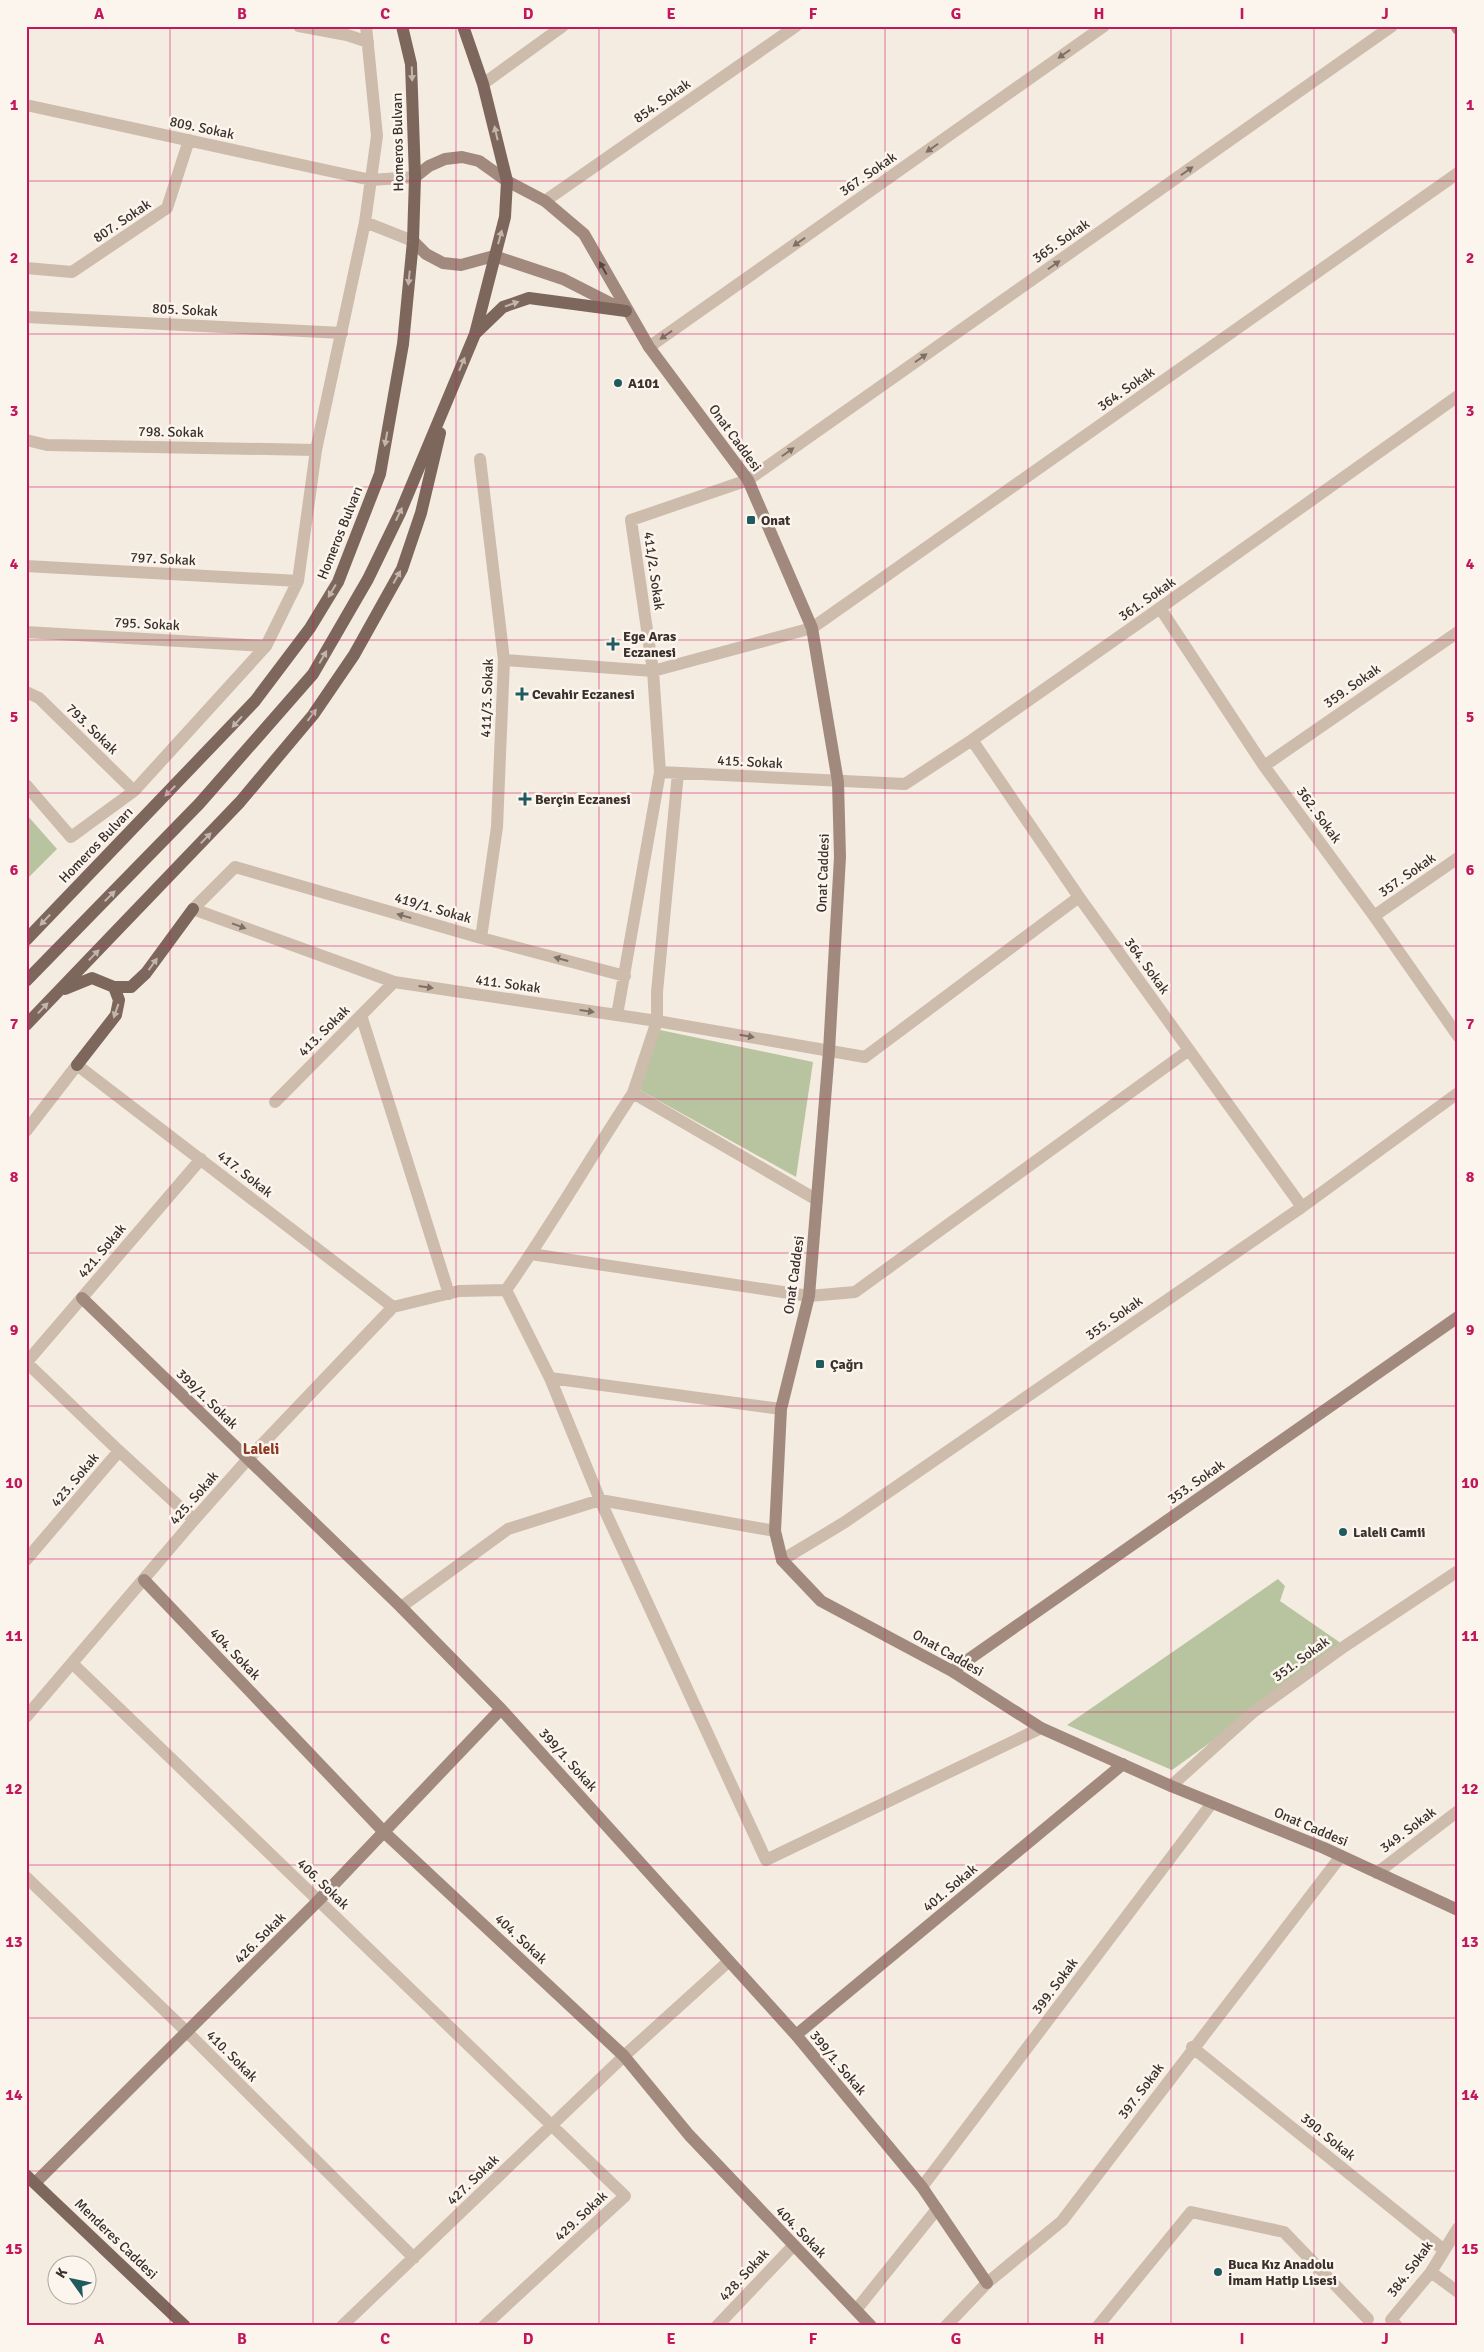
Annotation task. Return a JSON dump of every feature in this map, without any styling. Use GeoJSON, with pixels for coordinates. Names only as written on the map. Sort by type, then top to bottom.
{"type":"FeatureCollection","features":[{"type":"Feature","properties":{"kind":"main road","name":"Homeros Bulvarı"},"geometry":{"type":"LineString","coordinates":[[26,940],[255,701],[310,628],[338,582],[380,474],[403,344],[413,241],[415,177],[412,64],[402,26]]}},
{"type":"Feature","properties":{"kind":"main road"},"geometry":{"type":"LineString","coordinates":[[26,981],[199,804],[313,674],[368,580],[400,513],[475,334],[505,218],[507,180],[483,84],[462,26]]}},
{"type":"Feature","properties":{"kind":"main road"},"geometry":{"type":"LineString","coordinates":[[475,334],[503,307],[529,298],[626,311]]}},
{"type":"Feature","properties":{"kind":"main road"},"geometry":{"type":"LineString","coordinates":[[26,1025],[240,802],[313,715],[354,655],[402,569],[421,513],[448,396]]}},
{"type":"Feature","properties":{"kind":"main road"},"geometry":{"type":"LineString","coordinates":[[60,990],[92,978],[114,987],[131,987],[146,973],[193,909]]}},
{"type":"Feature","properties":{"kind":"main road"},"geometry":{"type":"LineString","coordinates":[[77,1065],[116,1015],[120,1000],[114,987]]}},
{"type":"Feature","properties":{"kind":"main road","name":"Menderes Caddesi"},"geometry":{"type":"LineString","coordinates":[[31,2179],[185,2326]]}},
{"type":"Feature","properties":{"kind":"street"},"geometry":{"type":"LineString","coordinates":[[299,26],[347,35],[368,42]]}},
{"type":"Feature","properties":{"kind":"street"},"geometry":{"type":"LineString","coordinates":[[26,785],[71,837],[134,791],[266,646],[298,581],[316,450],[365,222],[377,136],[366,26]]}},
{"type":"Feature","properties":{"kind":"street"},"geometry":{"type":"LineString","coordinates":[[483,84],[563,26]]}},
{"type":"Feature","properties":{"kind":"street","name":"854. Sokak"},"geometry":{"type":"LineString","coordinates":[[545,201],[796,26]]}},
{"type":"Feature","properties":{"kind":"street","name":"367. Sokak"},"geometry":{"type":"LineString","coordinates":[[649,347],[1104,26]]}},
{"type":"Feature","properties":{"kind":"street","name":"365. Sokak"},"geometry":{"type":"LineString","coordinates":[[748,480],[1392,26]]}},
{"type":"Feature","properties":{"kind":"street","name":"809. Sokak"},"geometry":{"type":"LineString","coordinates":[[26,105],[371,180],[415,177]]}},
{"type":"Feature","properties":{"kind":"street","name":"807. Sokak"},"geometry":{"type":"LineString","coordinates":[[26,268],[72,272],[168,208],[189,140]]}},
{"type":"Feature","properties":{"kind":"street","name":"Onat Caddesi"},"geometry":{"type":"LineString","coordinates":[[415,177],[429,166],[445,159],[462,158],[479,161],[507,180],[545,201],[584,234],[626,311],[649,347],[748,480],[812,628],[838,782],[840,857],[829,1051],[809,1296],[781,1409],[775,1531],[782,1560],[821,1602],[952,1671],[1041,1728],[1172,1786],[1341,1856],[1458,1910]]}},
{"type":"Feature","properties":{"kind":"street","name":"364. Sokak"},"geometry":{"type":"LineString","coordinates":[[812,628],[1458,173]]}},
{"type":"Feature","properties":{"kind":"street"},"geometry":{"type":"LineString","coordinates":[[365,222],[413,241],[426,254],[443,263],[461,265],[494,256],[562,279],[626,311]]}},
{"type":"Feature","properties":{"kind":"street","name":"805. Sokak"},"geometry":{"type":"LineString","coordinates":[[26,317],[342,333]]}},
{"type":"Feature","properties":{"kind":"street","name":"361. Sokak"},"geometry":{"type":"LineString","coordinates":[[838,782],[905,784],[972,740],[1458,396]]}},
{"type":"Feature","properties":{"kind":"street","name":"798. Sokak"},"geometry":{"type":"LineString","coordinates":[[26,440],[47,446],[316,450]]}},
{"type":"Feature","properties":{"kind":"street","name":"411/3. Sokak"},"geometry":{"type":"LineString","coordinates":[[480,459],[504,660],[497,827],[481,938]]}},
{"type":"Feature","properties":{"kind":"street","name":"411/2. Sokak"},"geometry":{"type":"LineString","coordinates":[[617,1015],[660,772],[653,671],[631,520],[748,480]]}},
{"type":"Feature","properties":{"kind":"street","name":"797. Sokak"},"geometry":{"type":"LineString","coordinates":[[26,566],[298,581]]}},
{"type":"Feature","properties":{"kind":"street","name":"362. Sokak"},"geometry":{"type":"LineString","coordinates":[[1160,608],[1264,766],[1374,916],[1458,1036]]}},
{"type":"Feature","properties":{"kind":"street"},"geometry":{"type":"LineString","coordinates":[[504,660],[653,671],[812,628]]}},
{"type":"Feature","properties":{"kind":"street","name":"795. Sokak"},"geometry":{"type":"LineString","coordinates":[[26,632],[266,646]]}},
{"type":"Feature","properties":{"kind":"street","name":"359. Sokak"},"geometry":{"type":"LineString","coordinates":[[1264,766],[1458,632]]}},
{"type":"Feature","properties":{"kind":"street","name":"793. Sokak"},"geometry":{"type":"LineString","coordinates":[[26,692],[39,698],[134,791]]}},
{"type":"Feature","properties":{"kind":"street","name":"364. Sokak"},"geometry":{"type":"LineString","coordinates":[[972,740],[1079,897],[1302,1207]]}},
{"type":"Feature","properties":{"kind":"street","name":"415. Sokak"},"geometry":{"type":"LineString","coordinates":[[660,772],[838,782]]}},
{"type":"Feature","properties":{"kind":"street"},"geometry":{"type":"LineString","coordinates":[[506,1290],[531,1254],[589,1159],[634,1094],[657,1020],[657,992],[678,773]]}},
{"type":"Feature","properties":{"kind":"street","name":"357. Sokak"},"geometry":{"type":"LineString","coordinates":[[1374,916],[1458,858]]}},
{"type":"Feature","properties":{"kind":"street","name":"419/1. Sokak"},"geometry":{"type":"LineString","coordinates":[[193,909],[235,867],[481,938],[625,976]]}},
{"type":"Feature","properties":{"kind":"street","name":"411. Sokak"},"geometry":{"type":"LineString","coordinates":[[193,909],[394,982],[657,1020],[864,1057],[1079,897]]}},
{"type":"Feature","properties":{"kind":"street","name":"413. Sokak"},"geometry":{"type":"LineString","coordinates":[[275,1102],[394,982]]}},
{"type":"Feature","properties":{"kind":"street"},"geometry":{"type":"LineString","coordinates":[[361,1015],[449,1294]]}},
{"type":"Feature","properties":{"kind":"street"},"geometry":{"type":"LineString","coordinates":[[531,1254],[809,1296],[855,1292],[1189,1050]]}},
{"type":"Feature","properties":{"kind":"street"},"geometry":{"type":"LineString","coordinates":[[26,1130],[77,1065]]}},
{"type":"Feature","properties":{"kind":"street","name":"417. Sokak"},"geometry":{"type":"LineString","coordinates":[[77,1065],[393,1306]]}},
{"type":"Feature","properties":{"kind":"street","name":"355. Sokak"},"geometry":{"type":"LineString","coordinates":[[782,1560],[845,1522],[1302,1207],[1458,1093]]}},
{"type":"Feature","properties":{"kind":"street"},"geometry":{"type":"LineString","coordinates":[[634,1094],[817,1200]]}},
{"type":"Feature","properties":{"kind":"street","name":"421. Sokak"},"geometry":{"type":"LineString","coordinates":[[26,1363],[201,1159]]}},
{"type":"Feature","properties":{"kind":"street"},"geometry":{"type":"LineString","coordinates":[[393,1306],[459,1291],[506,1290]]}},
{"type":"Feature","properties":{"kind":"street"},"geometry":{"type":"LineString","coordinates":[[506,1290],[550,1378],[600,1500],[766,1860],[1041,1728]]}},
{"type":"Feature","properties":{"kind":"street","name":"399/1. Sokak"},"geometry":{"type":"LineString","coordinates":[[82,1298],[401,1607],[501,1709],[796,2035],[922,2187],[987,2283]]}},
{"type":"Feature","properties":{"kind":"street","name":"425. Sokak"},"geometry":{"type":"LineString","coordinates":[[26,1717],[194,1520],[393,1306]]}},
{"type":"Feature","properties":{"kind":"street","name":"353. Sokak"},"geometry":{"type":"LineString","coordinates":[[952,1671],[1458,1317]]}},
{"type":"Feature","properties":{"kind":"street"},"geometry":{"type":"LineString","coordinates":[[26,1363],[119,1451]]}},
{"type":"Feature","properties":{"kind":"street"},"geometry":{"type":"LineString","coordinates":[[550,1378],[781,1409]]}},
{"type":"Feature","properties":{"kind":"street","name":"423. Sokak"},"geometry":{"type":"LineString","coordinates":[[26,1560],[119,1451],[194,1520]]}},
{"type":"Feature","properties":{"kind":"street"},"geometry":{"type":"LineString","coordinates":[[401,1607],[508,1529],[600,1500],[775,1531]]}},
{"type":"Feature","properties":{"kind":"street","name":"351. Sokak"},"geometry":{"type":"LineString","coordinates":[[1172,1786],[1252,1713],[1345,1646],[1458,1571]]}},
{"type":"Feature","properties":{"kind":"street","name":"404. Sokak"},"geometry":{"type":"LineString","coordinates":[[144,1580],[385,1833],[624,2056],[689,2135],[871,2326]]}},
{"type":"Feature","properties":{"kind":"street","name":"406. Sokak"},"geometry":{"type":"LineString","coordinates":[[73,1664],[553,2125]]}},
{"type":"Feature","properties":{"kind":"street","name":"426. Sokak"},"geometry":{"type":"LineString","coordinates":[[31,2179],[187,2032],[318,1901],[385,1833],[501,1709]]}},
{"type":"Feature","properties":{"kind":"street","name":"401. Sokak"},"geometry":{"type":"LineString","coordinates":[[796,2035],[1124,1764]]}},
{"type":"Feature","properties":{"kind":"street","name":"399. Sokak"},"geometry":{"type":"LineString","coordinates":[[922,2187],[1212,1803]]}},
{"type":"Feature","properties":{"kind":"street","name":"349. Sokak"},"geometry":{"type":"LineString","coordinates":[[1377,1873],[1458,1811]]}},
{"type":"Feature","properties":{"kind":"street","name":"397. Sokak"},"geometry":{"type":"LineString","coordinates":[[946,2326],[987,2283],[1062,2221],[1192,2048],[1341,1856]]}},
{"type":"Feature","properties":{"kind":"street","name":"410. Sokak"},"geometry":{"type":"LineString","coordinates":[[26,1877],[187,2032],[414,2258]]}},
{"type":"Feature","properties":{"kind":"street","name":"427. Sokak"},"geometry":{"type":"LineString","coordinates":[[342,2326],[624,2056],[730,1961]]}},
{"type":"Feature","properties":{"kind":"street","name":"390. Sokak"},"geometry":{"type":"LineString","coordinates":[[1192,2048],[1444,2250]]}},
{"type":"Feature","properties":{"kind":"street","name":"429. Sokak"},"geometry":{"type":"LineString","coordinates":[[484,2326],[625,2196],[553,2125]]}},
{"type":"Feature","properties":{"kind":"street"},"geometry":{"type":"LineString","coordinates":[[856,2310],[937,2209]]}},
{"type":"Feature","properties":{"kind":"street"},"geometry":{"type":"LineString","coordinates":[[1098,2326],[1191,2212],[1284,2232],[1365,2322],[1394,2323]]}},
{"type":"Feature","properties":{"kind":"street","name":"384. Sokak"},"geometry":{"type":"LineString","coordinates":[[1394,2323],[1431,2272],[1458,2228]]}},
{"type":"Feature","properties":{"kind":"street","name":"428. Sokak"},"geometry":{"type":"LineString","coordinates":[[717,2326],[793,2246]]}},
{"type":"Feature","properties":{"kind":"street"},"geometry":{"type":"LineString","coordinates":[[1431,2272],[1458,2292]]}},
{"type":"Feature","properties":{"kind":"green space"},"geometry":{"type":"Polygon","coordinates":[[[26,814],[57,849],[26,880],[26,814]]]}},
{"type":"Feature","properties":{"kind":"green space"},"geometry":{"type":"Polygon","coordinates":[[[660,1030],[813,1062],[796,1177],[638,1089],[660,1030]]]}},
{"type":"Feature","properties":{"kind":"green space"},"geometry":{"type":"Polygon","coordinates":[[[1278,1579],[1285,1586],[1280,1601],[1345,1646],[1172,1770],[1067,1725],[1278,1579]]]}},
{"type":"Feature","properties":{"kind":"place","name":"A101"},"geometry":{"type":"Point","coordinates":[618,383]}},
{"type":"Feature","properties":{"kind":"place","name":"Onat"},"geometry":{"type":"Point","coordinates":[751,520]}},
{"type":"Feature","properties":{"kind":"place","name":"Ege Aras Eczanesi"},"geometry":{"type":"Point","coordinates":[613,644]}},
{"type":"Feature","properties":{"kind":"place","name":"Cevahir Eczanesi"},"geometry":{"type":"Point","coordinates":[522,694]}},
{"type":"Feature","properties":{"kind":"place","name":"Berçin Eczanesi"},"geometry":{"type":"Point","coordinates":[525,799]}},
{"type":"Feature","properties":{"kind":"place","name":"Çağrı"},"geometry":{"type":"Point","coordinates":[820,1364]}},
{"type":"Feature","properties":{"kind":"place","name":"Laleli Camii"},"geometry":{"type":"Point","coordinates":[1343,1532]}},
{"type":"Feature","properties":{"kind":"place","name":"Buca Kız Anadolu İmam Hatip Lisesi"},"geometry":{"type":"Point","coordinates":[1218,2272]}},
{"type":"Feature","properties":{"kind":"district","name":"Laleli"},"geometry":{"type":"Point","coordinates":[261,1449]}}]}
